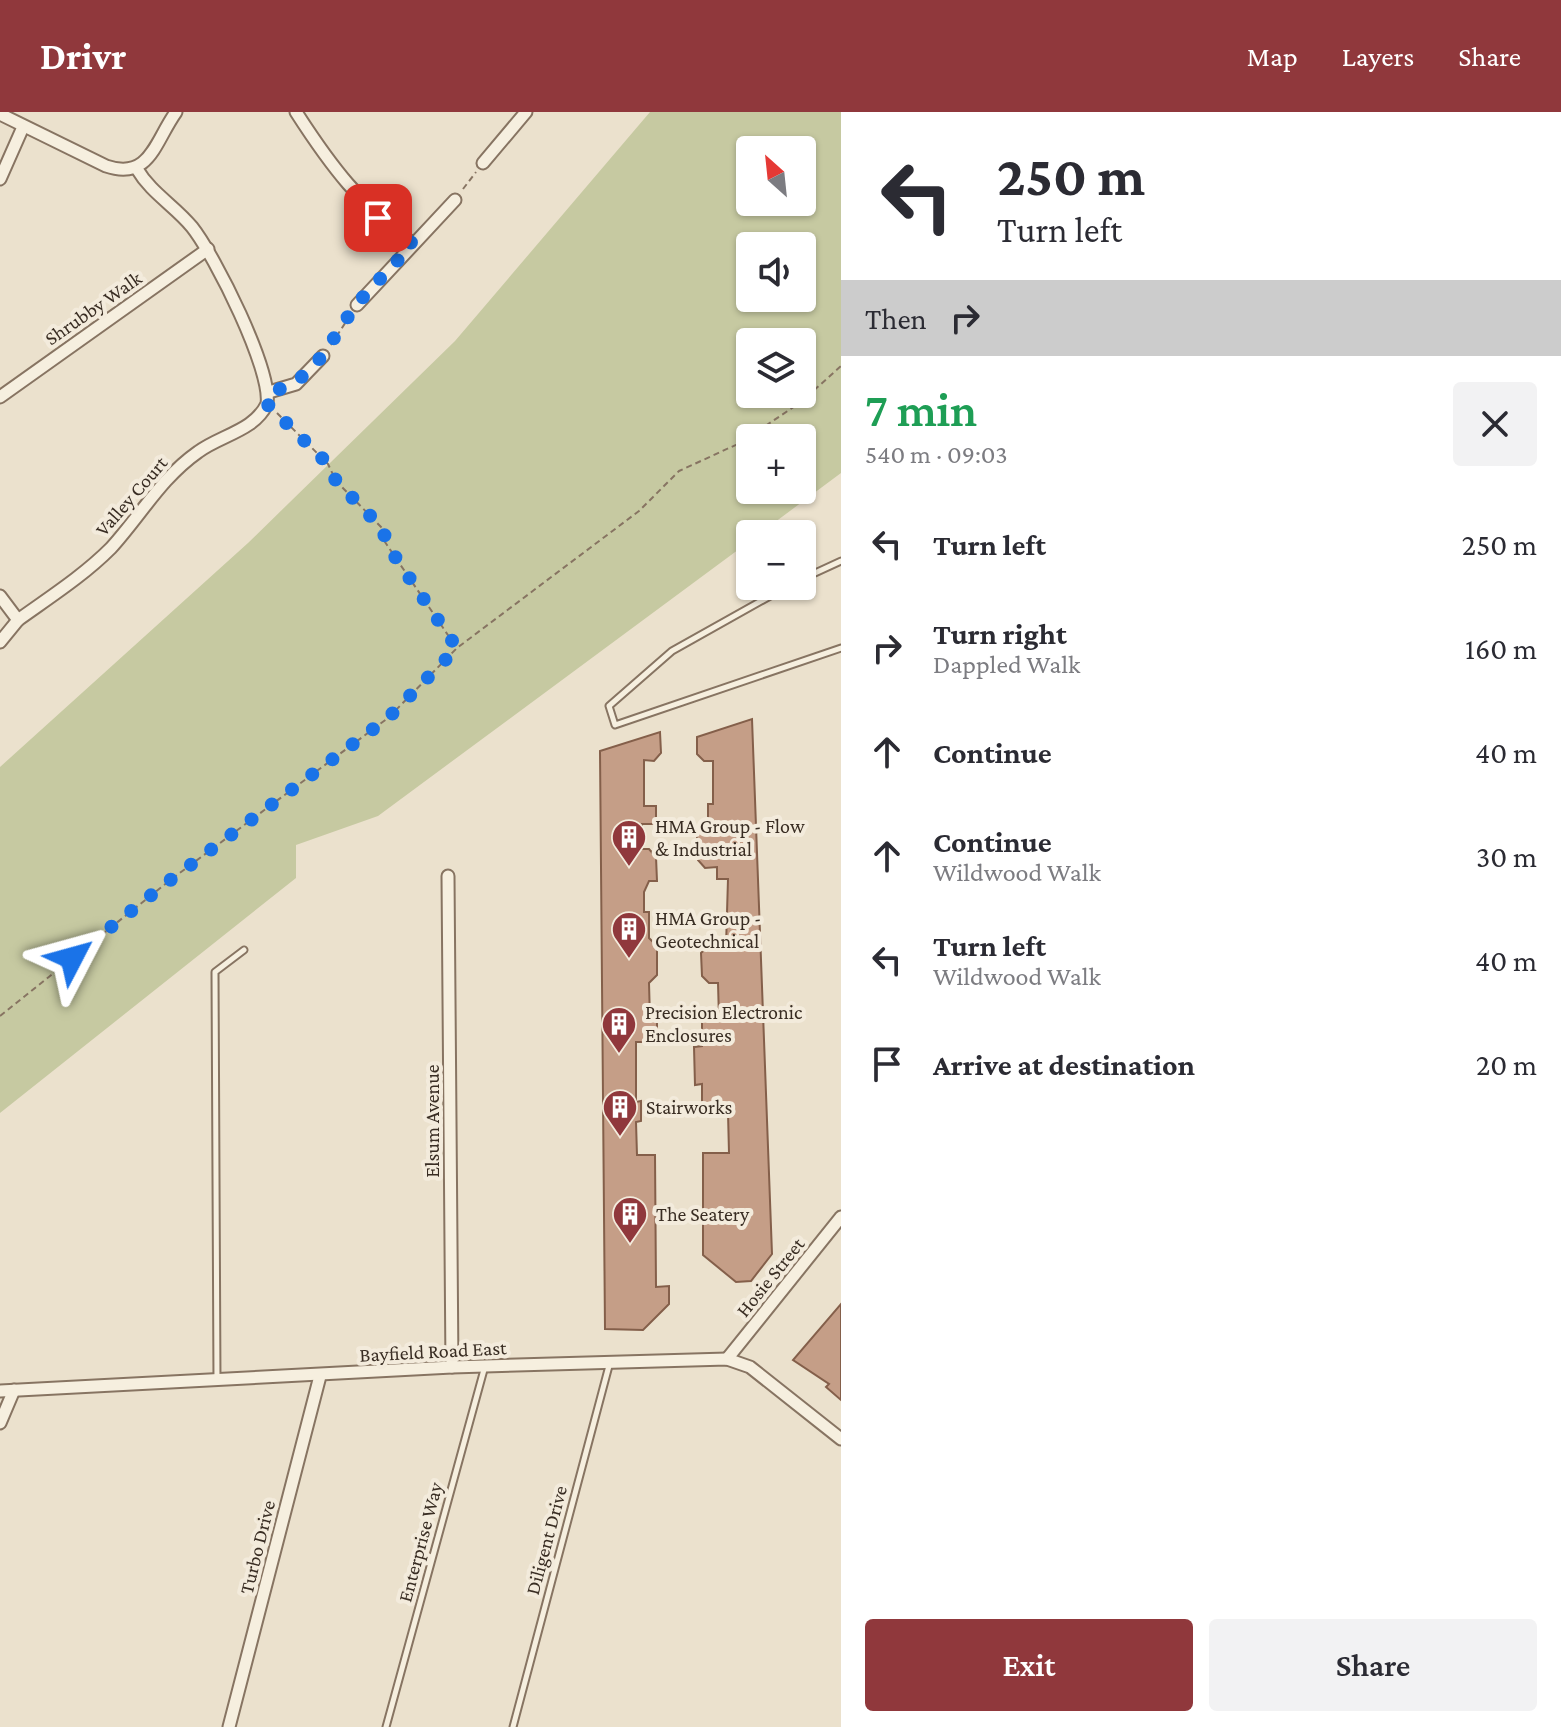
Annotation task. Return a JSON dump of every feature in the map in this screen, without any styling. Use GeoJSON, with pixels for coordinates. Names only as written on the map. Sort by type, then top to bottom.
{"type":"FeatureCollection","features":[{"type":"Feature","properties":{"kind":"street"},"geometry":{"type":"LineString","coordinates":[[0,114],[106,166],[124,171],[137,169],[148,159],[176,112]]}},
{"type":"Feature","properties":{"kind":"street"},"geometry":{"type":"LineString","coordinates":[[296,112],[338,176],[358,199],[413,244]]}},
{"type":"Feature","properties":{"kind":"street"},"geometry":{"type":"LineString","coordinates":[[483,163],[526,112]]}},
{"type":"Feature","properties":{"kind":"street"},"geometry":{"type":"LineString","coordinates":[[0,179],[23,127]]}},
{"type":"Feature","properties":{"kind":"street"},"geometry":{"type":"LineString","coordinates":[[137,169],[151,191],[189,223],[208,249],[235,305],[268,398]]}},
{"type":"Feature","properties":{"kind":"street"},"geometry":{"type":"LineString","coordinates":[[357,305],[455,200]]}},
{"type":"Feature","properties":{"kind":"street","name":"Shrubby Walk"},"geometry":{"type":"LineString","coordinates":[[0,397],[208,249]]}},
{"type":"Feature","properties":{"kind":"street","name":"Valley Court"},"geometry":{"type":"LineString","coordinates":[[0,642],[18,620],[98,560],[157,487],[179,466],[201,449],[251,424],[268,398],[296,384],[323,356]]}},
{"type":"Feature","properties":{"kind":"street"},"geometry":{"type":"LineString","coordinates":[[0,596],[18,620]]}},
{"type":"Feature","properties":{"kind":"street","name":"Elsum Avenue"},"geometry":{"type":"LineString","coordinates":[[448,876],[452,1367]]}},
{"type":"Feature","properties":{"kind":"street","name":"Hosie Street"},"geometry":{"type":"LineString","coordinates":[[727,1359],[841,1217]]}},
{"type":"Feature","properties":{"kind":"street","name":"Bayfield Road East"},"geometry":{"type":"LineString","coordinates":[[0,1391],[452,1367],[727,1359],[750,1367],[838,1432]]}},
{"type":"Feature","properties":{"kind":"street","name":"Turbo Drive"},"geometry":{"type":"LineString","coordinates":[[229,1727],[320,1376]]}},
{"type":"Feature","properties":{"kind":"street"},"geometry":{"type":"LineString","coordinates":[[0,1423],[14,1390]]}},
{"type":"Feature","properties":{"kind":"lane"},"geometry":{"type":"LineString","coordinates":[[816,573],[841,561]]}},
{"type":"Feature","properties":{"kind":"lane"},"geometry":{"type":"LineString","coordinates":[[763,600],[672,651],[609,706],[615,725],[841,648]]}},
{"type":"Feature","properties":{"kind":"lane"},"geometry":{"type":"LineString","coordinates":[[217,1381],[215,972],[244,950]]}},
{"type":"Feature","properties":{"kind":"lane","name":"Diligent Drive"},"geometry":{"type":"LineString","coordinates":[[513,1727],[611,1361]]}},
{"type":"Feature","properties":{"kind":"lane","name":"Enterprise Way"},"geometry":{"type":"LineString","coordinates":[[386,1727],[485,1366]]}},
{"type":"Feature","properties":{"kind":"path"},"geometry":{"type":"LineString","coordinates":[[455,200],[483,163]]}},
{"type":"Feature","properties":{"kind":"path"},"geometry":{"type":"LineString","coordinates":[[323,356],[357,305]]}},
{"type":"Feature","properties":{"kind":"path"},"geometry":{"type":"LineString","coordinates":[[0,1016],[169,881],[388,718],[457,648],[639,511],[679,471],[740,443],[801,402],[841,366]]}},
{"type":"Feature","properties":{"kind":"path"},"geometry":{"type":"LineString","coordinates":[[268,398],[328,464],[336,481],[384,530],[385,542],[457,648]]}},
{"type":"Feature","properties":{"kind":"green space"},"geometry":{"type":"Polygon","coordinates":[[[650,112],[841,112],[841,473],[816,492],[816,424],[736,424],[736,504],[799,504],[778,520],[736,520],[736,551],[378,816],[296,845],[296,878],[0,1113],[0,767],[248,543],[455,341],[650,112]]]}},
{"type":"Feature","properties":{"kind":"building"},"geometry":{"type":"Polygon","coordinates":[[[752,719],[772,1254],[751,1281],[736,1282],[703,1255],[703,1153],[729,1153],[728,1113],[702,1113],[702,1084],[695,1085],[694,1047],[702,1046],[702,1019],[719,1019],[718,983],[709,983],[702,976],[701,953],[709,946],[726,946],[728,879],[717,879],[717,867],[705,868],[698,860],[697,835],[708,824],[708,804],[713,804],[713,761],[704,761],[697,754],[697,737],[752,719]]]}},
{"type":"Feature","properties":{"kind":"building"},"geometry":{"type":"Polygon","coordinates":[[[660,732],[661,753],[654,761],[644,760],[644,806],[656,806],[656,824],[642,824],[642,849],[649,849],[656,857],[657,881],[649,881],[644,892],[644,912],[649,912],[649,938],[657,946],[657,975],[649,983],[650,1019],[657,1019],[657,1034],[650,1042],[636,1042],[636,1102],[641,1101],[641,1121],[636,1122],[637,1155],[655,1155],[656,1287],[669,1286],[669,1304],[643,1330],[605,1329],[600,751],[660,732]]]}},
{"type":"Feature","properties":{"kind":"building"},"geometry":{"type":"Polygon","coordinates":[[[841,1304],[841,1400],[826,1387],[829,1384],[793,1360],[841,1304]]]}},
{"type":"Feature","properties":{"kind":"place","name":"HMA Group - Flow & Industrial"},"geometry":{"type":"Point","coordinates":[629,868]}},
{"type":"Feature","properties":{"kind":"place","name":"HMA Group - Geotechnical"},"geometry":{"type":"Point","coordinates":[629,960]}},
{"type":"Feature","properties":{"kind":"place","name":"Precision Electronic Enclosures"},"geometry":{"type":"Point","coordinates":[619,1055]}},
{"type":"Feature","properties":{"kind":"place","name":"Stairworks"},"geometry":{"type":"Point","coordinates":[620,1138]}},
{"type":"Feature","properties":{"kind":"place","name":"The Seatery"},"geometry":{"type":"Point","coordinates":[630,1245]}},
{"type":"Feature","properties":{"kind":"route"},"geometry":{"type":"LineString","coordinates":[[72,958],[169,881],[388,718],[457,648],[385,542],[384,530],[336,481],[328,464],[267,404],[269,392],[296,384],[323,356],[357,305],[413,244],[378,218]]}}]}
